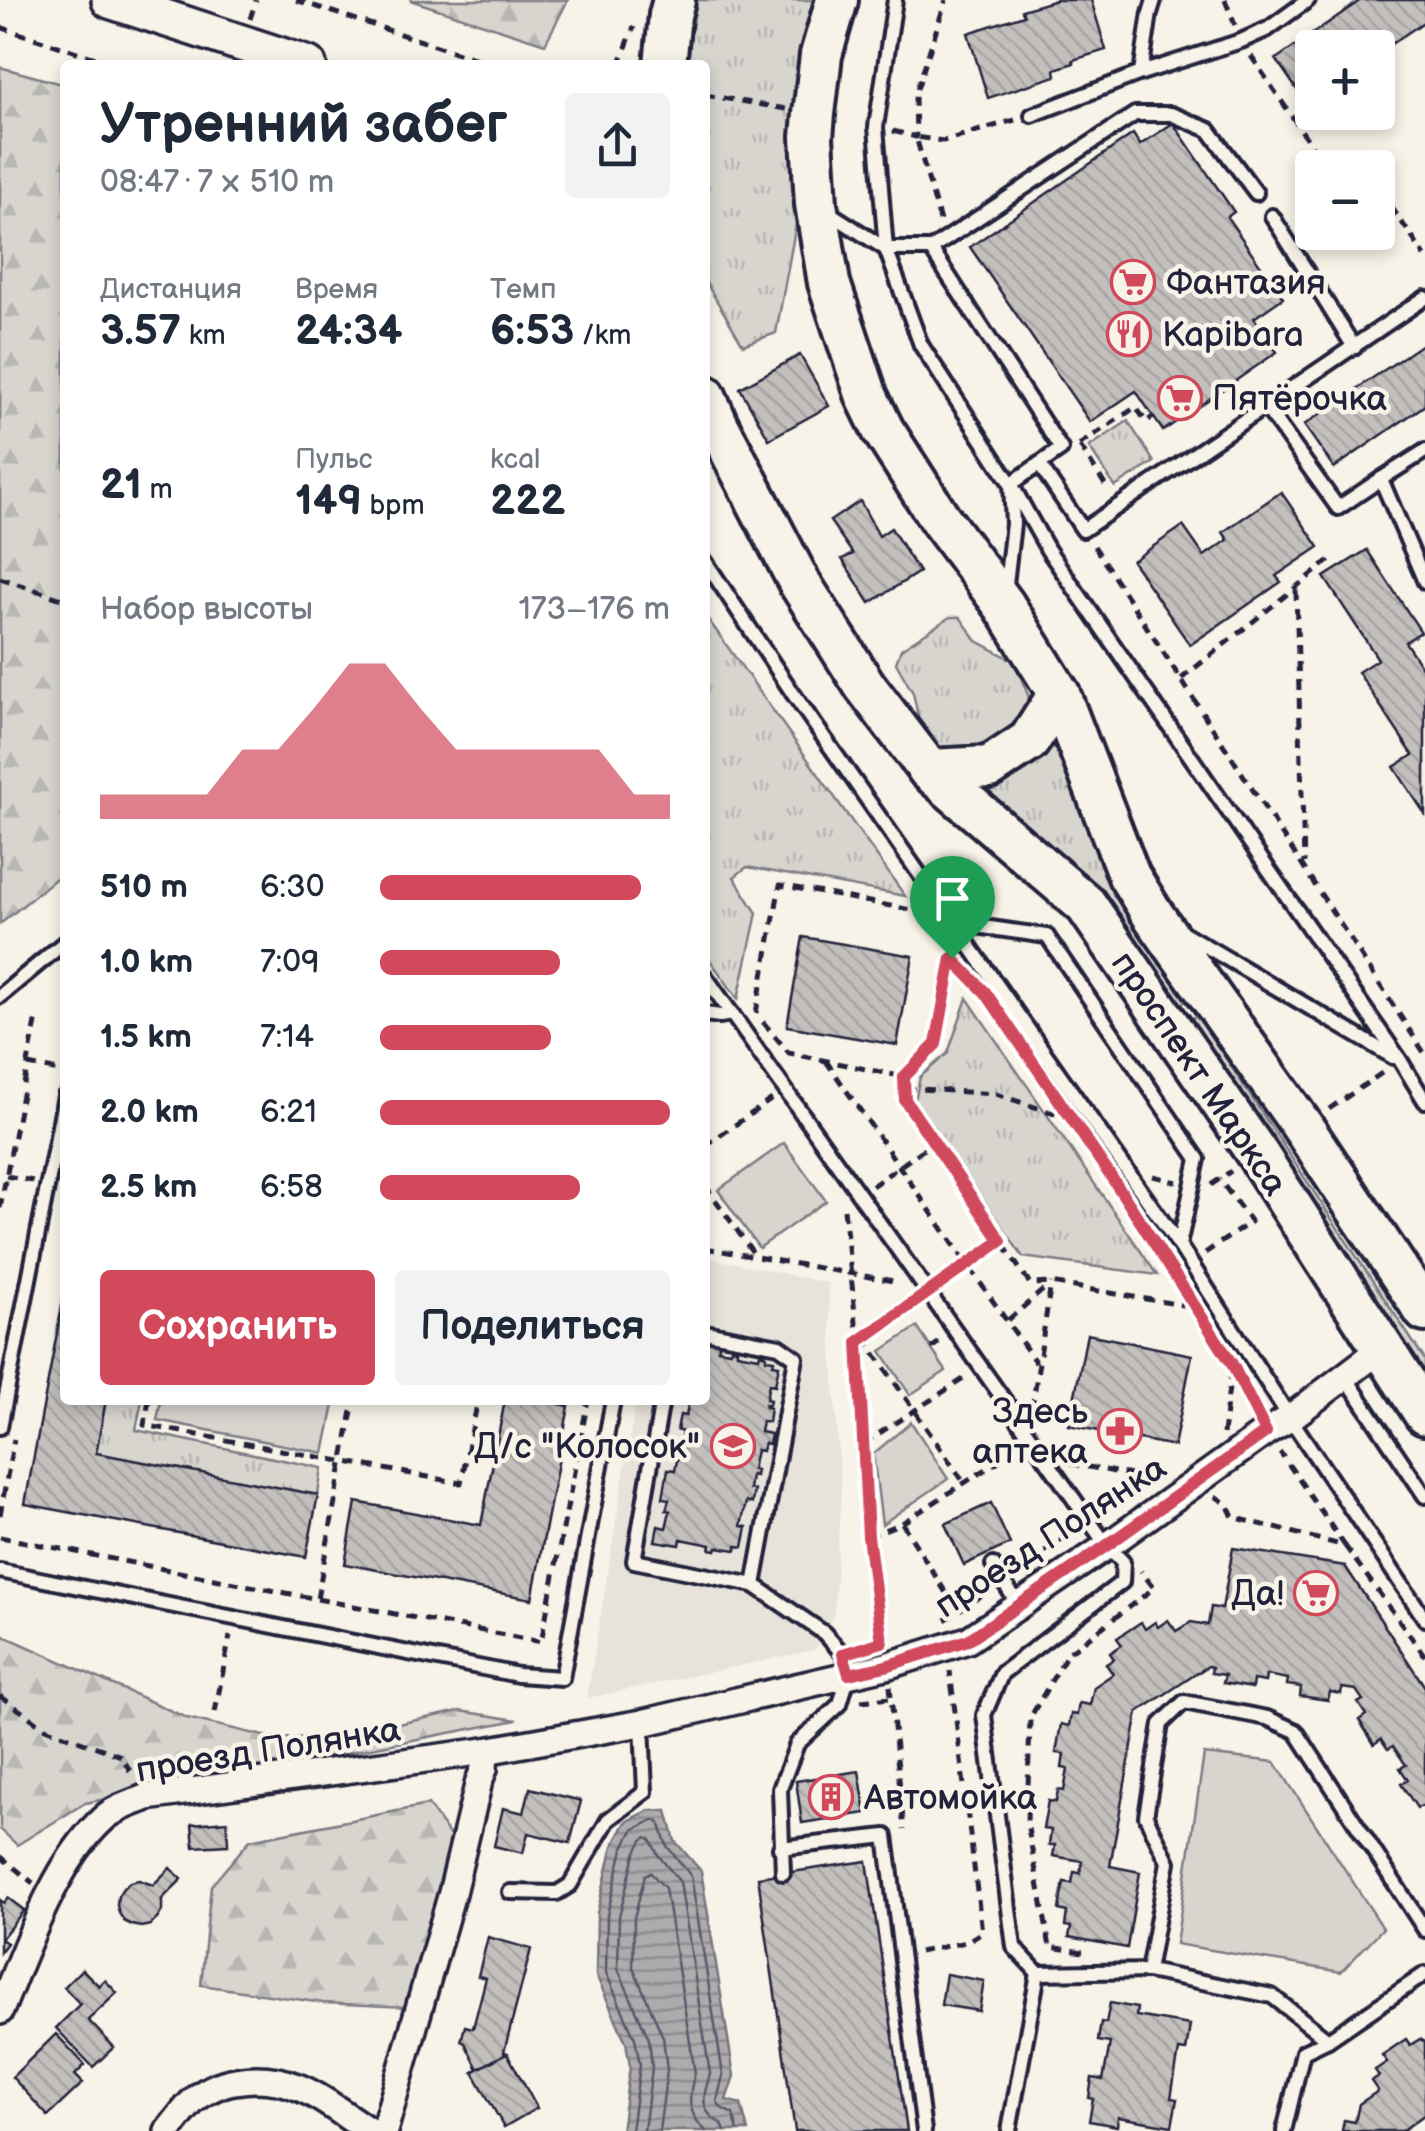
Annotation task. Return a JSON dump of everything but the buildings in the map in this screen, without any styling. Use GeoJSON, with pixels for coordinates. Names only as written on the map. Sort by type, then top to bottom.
{"type":"FeatureCollection","features":[{"type":"Feature","properties":{"kind":"main road","name":"проспект Маркса"},"geometry":{"type":"LineString","coordinates":[[837,0],[821,55],[814,114],[816,204],[829,284],[867,397],[940,519],[1004,605],[1060,694],[1129,876],[1425,1312]]}},
{"type":"Feature","properties":{"kind":"main road"},"geometry":{"type":"LineString","coordinates":[[656,9],[670,14],[665,60]]}},
{"type":"Feature","properties":{"kind":"main road","name":"проспект Маркса"},"geometry":{"type":"LineString","coordinates":[[710,408],[799,582],[866,686],[929,770],[1086,905],[1249,1142],[1425,1414]]}},
{"type":"Feature","properties":{"kind":"main road"},"geometry":{"type":"LineString","coordinates":[[929,770],[990,767],[1029,741],[1060,694]]}},
{"type":"Feature","properties":{"kind":"street"},"geometry":{"type":"LineString","coordinates":[[110,0],[283,60]]}},
{"type":"Feature","properties":{"kind":"street","name":"проезд Полянка"},"geometry":{"type":"LineString","coordinates":[[0,2011],[30,1937],[70,1860],[106,1815],[146,1797],[485,1751],[642,1723],[769,1695],[846,1664],[884,1654],[968,1640],[1111,1551],[1381,1348]]}},
{"type":"Feature","properties":{"kind":"street"},"geometry":{"type":"LineString","coordinates":[[384,2131],[452,1892],[484,1769],[485,1751]]}},
{"type":"Feature","properties":{"kind":"street"},"geometry":{"type":"LineString","coordinates":[[168,2131],[196,2098],[224,2082],[254,2078],[275,2079],[304,2089],[369,2131]]}},
{"type":"Feature","properties":{"kind":"lane"},"geometry":{"type":"LineString","coordinates":[[895,0],[876,128],[886,249],[922,345],[1077,594],[1400,1060],[1425,1102]]}},
{"type":"Feature","properties":{"kind":"lane"},"geometry":{"type":"LineString","coordinates":[[1141,72],[1154,0]]}},
{"type":"Feature","properties":{"kind":"lane"},"geometry":{"type":"LineString","coordinates":[[1032,114],[1141,72],[1241,41],[1268,29],[1308,0]]}},
{"type":"Feature","properties":{"kind":"lane"},"geometry":{"type":"LineString","coordinates":[[816,204],[886,249],[931,250],[1135,114],[1172,114],[1208,130],[1256,194]]}},
{"type":"Feature","properties":{"kind":"lane"},"geometry":{"type":"LineString","coordinates":[[1272,216],[1354,347]]}},
{"type":"Feature","properties":{"kind":"lane"},"geometry":{"type":"LineString","coordinates":[[931,250],[1061,449],[1011,484]]}},
{"type":"Feature","properties":{"kind":"lane"},"geometry":{"type":"LineString","coordinates":[[1039,464],[1084,530],[1425,298]]}},
{"type":"Feature","properties":{"kind":"lane"},"geometry":{"type":"LineString","coordinates":[[1265,406],[1338,508],[1425,452]]}},
{"type":"Feature","properties":{"kind":"lane"},"geometry":{"type":"LineString","coordinates":[[1381,479],[1425,582]]}},
{"type":"Feature","properties":{"kind":"lane"},"geometry":{"type":"LineString","coordinates":[[1004,605],[1013,524],[1011,484]]}},
{"type":"Feature","properties":{"kind":"lane"},"geometry":{"type":"LineString","coordinates":[[710,569],[1179,1244],[1425,1619]]}},
{"type":"Feature","properties":{"kind":"lane"},"geometry":{"type":"LineString","coordinates":[[1153,915],[1400,1060]]}},
{"type":"Feature","properties":{"kind":"lane"},"geometry":{"type":"LineString","coordinates":[[955,923],[1048,936],[1198,1159],[1179,1244]]}},
{"type":"Feature","properties":{"kind":"lane"},"geometry":{"type":"LineString","coordinates":[[0,996],[60,946]]}},
{"type":"Feature","properties":{"kind":"lane"},"geometry":{"type":"LineString","coordinates":[[710,983],[1111,1551],[1123,1562],[1122,1582],[1002,1674],[984,1715],[1014,1946],[1038,1973],[1148,1971],[1272,1996],[1328,2040]]}},
{"type":"Feature","properties":{"kind":"lane"},"geometry":{"type":"LineString","coordinates":[[710,1015],[732,1014]]}},
{"type":"Feature","properties":{"kind":"lane"},"geometry":{"type":"LineString","coordinates":[[0,1427],[60,1121]]}},
{"type":"Feature","properties":{"kind":"lane"},"geometry":{"type":"LineString","coordinates":[[710,1333],[779,1346],[796,1358],[754,1585]]}},
{"type":"Feature","properties":{"kind":"lane"},"geometry":{"type":"LineString","coordinates":[[1345,1376],[1425,1496]]}},
{"type":"Feature","properties":{"kind":"lane"},"geometry":{"type":"LineString","coordinates":[[0,1571],[518,1675],[562,1678],[612,1405]]}},
{"type":"Feature","properties":{"kind":"lane"},"geometry":{"type":"LineString","coordinates":[[661,1405],[634,1560],[754,1585],[824,1634],[846,1664],[840,1704],[797,1744],[780,1789],[783,1874]]}},
{"type":"Feature","properties":{"kind":"lane"},"geometry":{"type":"LineString","coordinates":[[993,1566],[1019,1606]]}},
{"type":"Feature","properties":{"kind":"lane"},"geometry":{"type":"LineString","coordinates":[[1148,1971],[1168,1862],[1146,1816],[1161,1724],[1184,1702],[1268,1718],[1296,1731],[1425,1930]]}},
{"type":"Feature","properties":{"kind":"lane"},"geometry":{"type":"LineString","coordinates":[[510,1892],[557,1893],[570,1885],[608,1820],[644,1792],[642,1723]]}},
{"type":"Feature","properties":{"kind":"lane"},"geometry":{"type":"LineString","coordinates":[[780,1848],[886,1836],[924,2131]]}},
{"type":"Feature","properties":{"kind":"lane"},"geometry":{"type":"LineString","coordinates":[[1009,2131],[1038,1973]]}},
{"type":"Feature","properties":{"kind":"lane"},"geometry":{"type":"LineString","coordinates":[[1284,2131],[1303,2052],[1328,2040],[1425,1974]]}},
{"type":"Feature","properties":{"kind":"path"},"geometry":{"type":"LineString","coordinates":[[296,0],[481,60]]}},
{"type":"Feature","properties":{"kind":"path"},"geometry":{"type":"LineString","coordinates":[[946,0],[915,94],[916,137],[946,240]]}},
{"type":"Feature","properties":{"kind":"path"},"geometry":{"type":"LineString","coordinates":[[1225,0],[1241,41],[1315,150]]}},
{"type":"Feature","properties":{"kind":"path"},"geometry":{"type":"LineString","coordinates":[[622,60],[656,9]]}},
{"type":"Feature","properties":{"kind":"path"},"geometry":{"type":"LineString","coordinates":[[0,26],[102,60]]}},
{"type":"Feature","properties":{"kind":"path"},"geometry":{"type":"LineString","coordinates":[[710,96],[814,114]]}},
{"type":"Feature","properties":{"kind":"path"},"geometry":{"type":"LineString","coordinates":[[876,128],[942,141],[1032,114]]}},
{"type":"Feature","properties":{"kind":"path"},"geometry":{"type":"LineString","coordinates":[[1395,212],[1425,256]]}},
{"type":"Feature","properties":{"kind":"path"},"geometry":{"type":"LineString","coordinates":[[1079,445],[1136,407],[1146,422],[1154,416]]}},
{"type":"Feature","properties":{"kind":"path"},"geometry":{"type":"LineString","coordinates":[[1084,530],[1425,1054]]}},
{"type":"Feature","properties":{"kind":"path"},"geometry":{"type":"LineString","coordinates":[[1181,679],[1330,560]]}},
{"type":"Feature","properties":{"kind":"path"},"geometry":{"type":"LineString","coordinates":[[0,578],[60,598]]}},
{"type":"Feature","properties":{"kind":"path"},"geometry":{"type":"LineString","coordinates":[[1296,590],[1304,866]]}},
{"type":"Feature","properties":{"kind":"path"},"geometry":{"type":"LineString","coordinates":[[904,1077],[789,1054],[756,1013],[780,884],[922,912],[911,896]]}},
{"type":"Feature","properties":{"kind":"path"},"geometry":{"type":"LineString","coordinates":[[964,970],[952,958],[936,1044],[904,1077],[905,1100],[1030,1284],[1051,1283],[1194,1307],[1173,1274],[1251,1222],[1219,1178]]}},
{"type":"Feature","properties":{"kind":"path"},"geometry":{"type":"LineString","coordinates":[[0,1208],[37,1017]]}},
{"type":"Feature","properties":{"kind":"path"},"geometry":{"type":"LineString","coordinates":[[826,1061],[1038,1366]]}},
{"type":"Feature","properties":{"kind":"path"},"geometry":{"type":"LineString","coordinates":[[28,1065],[60,1071]]}},
{"type":"Feature","properties":{"kind":"path"},"geometry":{"type":"LineString","coordinates":[[905,1088],[996,1094],[1071,1119],[1060,1103]]}},
{"type":"Feature","properties":{"kind":"path"},"geometry":{"type":"LineString","coordinates":[[710,1143],[780,1094]]}},
{"type":"Feature","properties":{"kind":"path"},"geometry":{"type":"LineString","coordinates":[[859,1194],[934,1142]]}},
{"type":"Feature","properties":{"kind":"path"},"geometry":{"type":"LineString","coordinates":[[710,1192],[756,1257]]}},
{"type":"Feature","properties":{"kind":"path"},"geometry":{"type":"LineString","coordinates":[[844,1201],[861,1340],[868,1536],[884,1654]]}},
{"type":"Feature","properties":{"kind":"path"},"geometry":{"type":"LineString","coordinates":[[861,1340],[1001,1241]]}},
{"type":"Feature","properties":{"kind":"path"},"geometry":{"type":"LineString","coordinates":[[710,1249],[912,1284]]}},
{"type":"Feature","properties":{"kind":"path"},"geometry":{"type":"LineString","coordinates":[[1007,1321],[1051,1283]]}},
{"type":"Feature","properties":{"kind":"path"},"geometry":{"type":"LineString","coordinates":[[1042,1420],[1031,1406],[1051,1283]]}},
{"type":"Feature","properties":{"kind":"path"},"geometry":{"type":"LineString","coordinates":[[861,1340],[966,1484]]}},
{"type":"Feature","properties":{"kind":"path"},"geometry":{"type":"LineString","coordinates":[[1223,1350],[1266,1432],[1425,1656]]}},
{"type":"Feature","properties":{"kind":"path"},"geometry":{"type":"LineString","coordinates":[[1223,1436],[1232,1364]]}},
{"type":"Feature","properties":{"kind":"path"},"geometry":{"type":"LineString","coordinates":[[862,1444],[975,1372]]}},
{"type":"Feature","properties":{"kind":"path"},"geometry":{"type":"LineString","coordinates":[[147,1405],[144,1425],[461,1483],[477,1405]]}},
{"type":"Feature","properties":{"kind":"path"},"geometry":{"type":"LineString","coordinates":[[317,1598],[353,1405]]}},
{"type":"Feature","properties":{"kind":"path"},"geometry":{"type":"LineString","coordinates":[[541,1642],[587,1405]]}},
{"type":"Feature","properties":{"kind":"path"},"geometry":{"type":"LineString","coordinates":[[868,1536],[902,1522],[1024,1444]]}},
{"type":"Feature","properties":{"kind":"path"},"geometry":{"type":"LineString","coordinates":[[1063,1450],[1074,1464],[1158,1480]]}},
{"type":"Feature","properties":{"kind":"path"},"geometry":{"type":"LineString","coordinates":[[1210,1493],[1227,1504],[1233,1517],[1346,1546]]}},
{"type":"Feature","properties":{"kind":"path"},"geometry":{"type":"LineString","coordinates":[[902,1522],[958,1612]]}},
{"type":"Feature","properties":{"kind":"path"},"geometry":{"type":"LineString","coordinates":[[929,1626],[946,1620],[1080,1528]]}},
{"type":"Feature","properties":{"kind":"path"},"geometry":{"type":"LineString","coordinates":[[0,1537],[568,1648]]}},
{"type":"Feature","properties":{"kind":"path"},"geometry":{"type":"LineString","coordinates":[[1089,1952],[1050,1947],[1027,1823],[1030,1718],[1067,1654],[1154,1588],[1124,1548],[1111,1551]]}},
{"type":"Feature","properties":{"kind":"path"},"geometry":{"type":"LineString","coordinates":[[216,1712],[233,1618]]}},
{"type":"Feature","properties":{"kind":"path"},"geometry":{"type":"LineString","coordinates":[[846,1664],[884,1654],[894,1639]]}},
{"type":"Feature","properties":{"kind":"path"},"geometry":{"type":"LineString","coordinates":[[916,1952],[966,1942],[982,1932],[949,1660]]}},
{"type":"Feature","properties":{"kind":"path"},"geometry":{"type":"LineString","coordinates":[[0,1696],[45,1728],[121,1756],[146,1797]]}},
{"type":"Feature","properties":{"kind":"path"},"geometry":{"type":"LineString","coordinates":[[0,1856],[50,1898]]}},
{"type":"Feature","properties":{"kind":"shaded area","name":"Д/с \"Колосок\""},"geometry":{"type":"Polygon","coordinates":[[[710,1258],[828,1283],[841,1491],[834,1613],[815,1650],[587,1698],[635,1405],[710,1405],[710,1258]]]}},
{"type":"Feature","properties":{"kind":"green space"},"geometry":{"type":"Polygon","coordinates":[[[410,0],[568,0],[545,44],[410,0]]]}},
{"type":"Feature","properties":{"kind":"green space"},"geometry":{"type":"Polygon","coordinates":[[[697,0],[813,0],[802,41],[790,130],[796,224],[776,333],[743,345],[710,289],[710,60],[686,60],[697,0]]]}},
{"type":"Feature","properties":{"kind":"green space"},"geometry":{"type":"Polygon","coordinates":[[[0,67],[60,84],[60,875],[0,924],[0,67]]]}},
{"type":"Feature","properties":{"kind":"green space"},"geometry":{"type":"Polygon","coordinates":[[[1128,421],[1154,462],[1115,487],[1089,447],[1128,421]]]}},
{"type":"Feature","properties":{"kind":"green space"},"geometry":{"type":"Polygon","coordinates":[[[950,617],[960,617],[977,641],[1014,661],[1031,702],[994,740],[971,747],[941,749],[920,725],[913,693],[896,663],[901,649],[950,617]]]}},
{"type":"Feature","properties":{"kind":"green space"},"geometry":{"type":"Polygon","coordinates":[[[710,622],[905,896],[747,867],[734,877],[757,913],[738,999],[710,960],[710,622]]]}},
{"type":"Feature","properties":{"kind":"green space"},"geometry":{"type":"Polygon","coordinates":[[[1055,740],[1106,880],[1186,1001],[1179,1005],[975,785],[1002,780],[1030,768],[1055,740]]]}},
{"type":"Feature","properties":{"kind":"green space"},"geometry":{"type":"Polygon","coordinates":[[[967,998],[1157,1275],[1023,1257],[915,1100],[920,1077],[948,1053],[967,998]]]}},
{"type":"Feature","properties":{"kind":"green space"},"geometry":{"type":"Polygon","coordinates":[[[1197,1015],[1425,1360],[1425,1375],[1189,1020],[1197,1015]]]}},
{"type":"Feature","properties":{"kind":"green space"},"geometry":{"type":"Polygon","coordinates":[[[784,1143],[826,1201],[759,1248],[718,1190],[784,1143]]]}},
{"type":"Feature","properties":{"kind":"green space"},"geometry":{"type":"Polygon","coordinates":[[[917,1327],[946,1371],[910,1395],[881,1351],[917,1327]]]}},
{"type":"Feature","properties":{"kind":"green space"},"geometry":{"type":"Polygon","coordinates":[[[105,1405],[141,1405],[136,1430],[322,1468],[318,1495],[96,1453],[105,1405]]]}},
{"type":"Feature","properties":{"kind":"green space"},"geometry":{"type":"Polygon","coordinates":[[[160,1405],[334,1405],[324,1453],[157,1420],[160,1405]]]}},
{"type":"Feature","properties":{"kind":"green space"},"geometry":{"type":"Polygon","coordinates":[[[911,1422],[948,1479],[882,1524],[873,1454],[911,1422]]]}},
{"type":"Feature","properties":{"kind":"green space"},"geometry":{"type":"Polygon","coordinates":[[[0,1634],[187,1718],[277,1739],[345,1735],[460,1711],[517,1720],[85,1803],[17,1845],[0,1829],[0,1634]]]}},
{"type":"Feature","properties":{"kind":"green space"},"geometry":{"type":"Polygon","coordinates":[[[1204,1754],[1275,1762],[1383,1928],[1341,1972],[1176,1944],[1204,1754]]]}},
{"type":"Feature","properties":{"kind":"green space"},"geometry":{"type":"Polygon","coordinates":[[[428,1805],[453,1840],[407,2007],[323,2003],[201,1985],[211,1886],[250,1840],[428,1805]]]}},
{"type":"Feature","properties":{"kind":"water"},"geometry":{"type":"Polygon","coordinates":[[[650,1810],[667,1811],[675,1841],[701,1871],[734,2076],[726,2100],[741,2104],[748,2131],[621,2131],[630,2066],[626,2042],[596,1975],[597,1913],[613,1846],[626,1822],[650,1810]]]}},
{"type":"Feature","properties":{"kind":"place","name":"Фантазия"},"geometry":{"type":"Point","coordinates":[1133,282]}},
{"type":"Feature","properties":{"kind":"place","name":"Kapibara"},"geometry":{"type":"Point","coordinates":[1129,334]}},
{"type":"Feature","properties":{"kind":"place","name":"Пятёрочка"},"geometry":{"type":"Point","coordinates":[1180,398]}},
{"type":"Feature","properties":{"kind":"place","name":"Здесь аптека"},"geometry":{"type":"Point","coordinates":[1120,1431]}},
{"type":"Feature","properties":{"kind":"place","name":"Д/с \"Колосок\""},"geometry":{"type":"Point","coordinates":[733,1446]}},
{"type":"Feature","properties":{"kind":"place","name":"Да!"},"geometry":{"type":"Point","coordinates":[1316,1593]}},
{"type":"Feature","properties":{"kind":"place","name":"Автомойка"},"geometry":{"type":"Point","coordinates":[831,1797]}},
{"type":"Feature","properties":{"kind":"route"},"geometry":{"type":"LineString","coordinates":[[952,958],[986,993],[1120,1190],[1232,1364],[1266,1432],[968,1640],[849,1674],[843,1654],[882,1642],[868,1536],[858,1342],[1001,1241],[905,1100],[904,1077],[936,1044],[952,958]]}}]}
